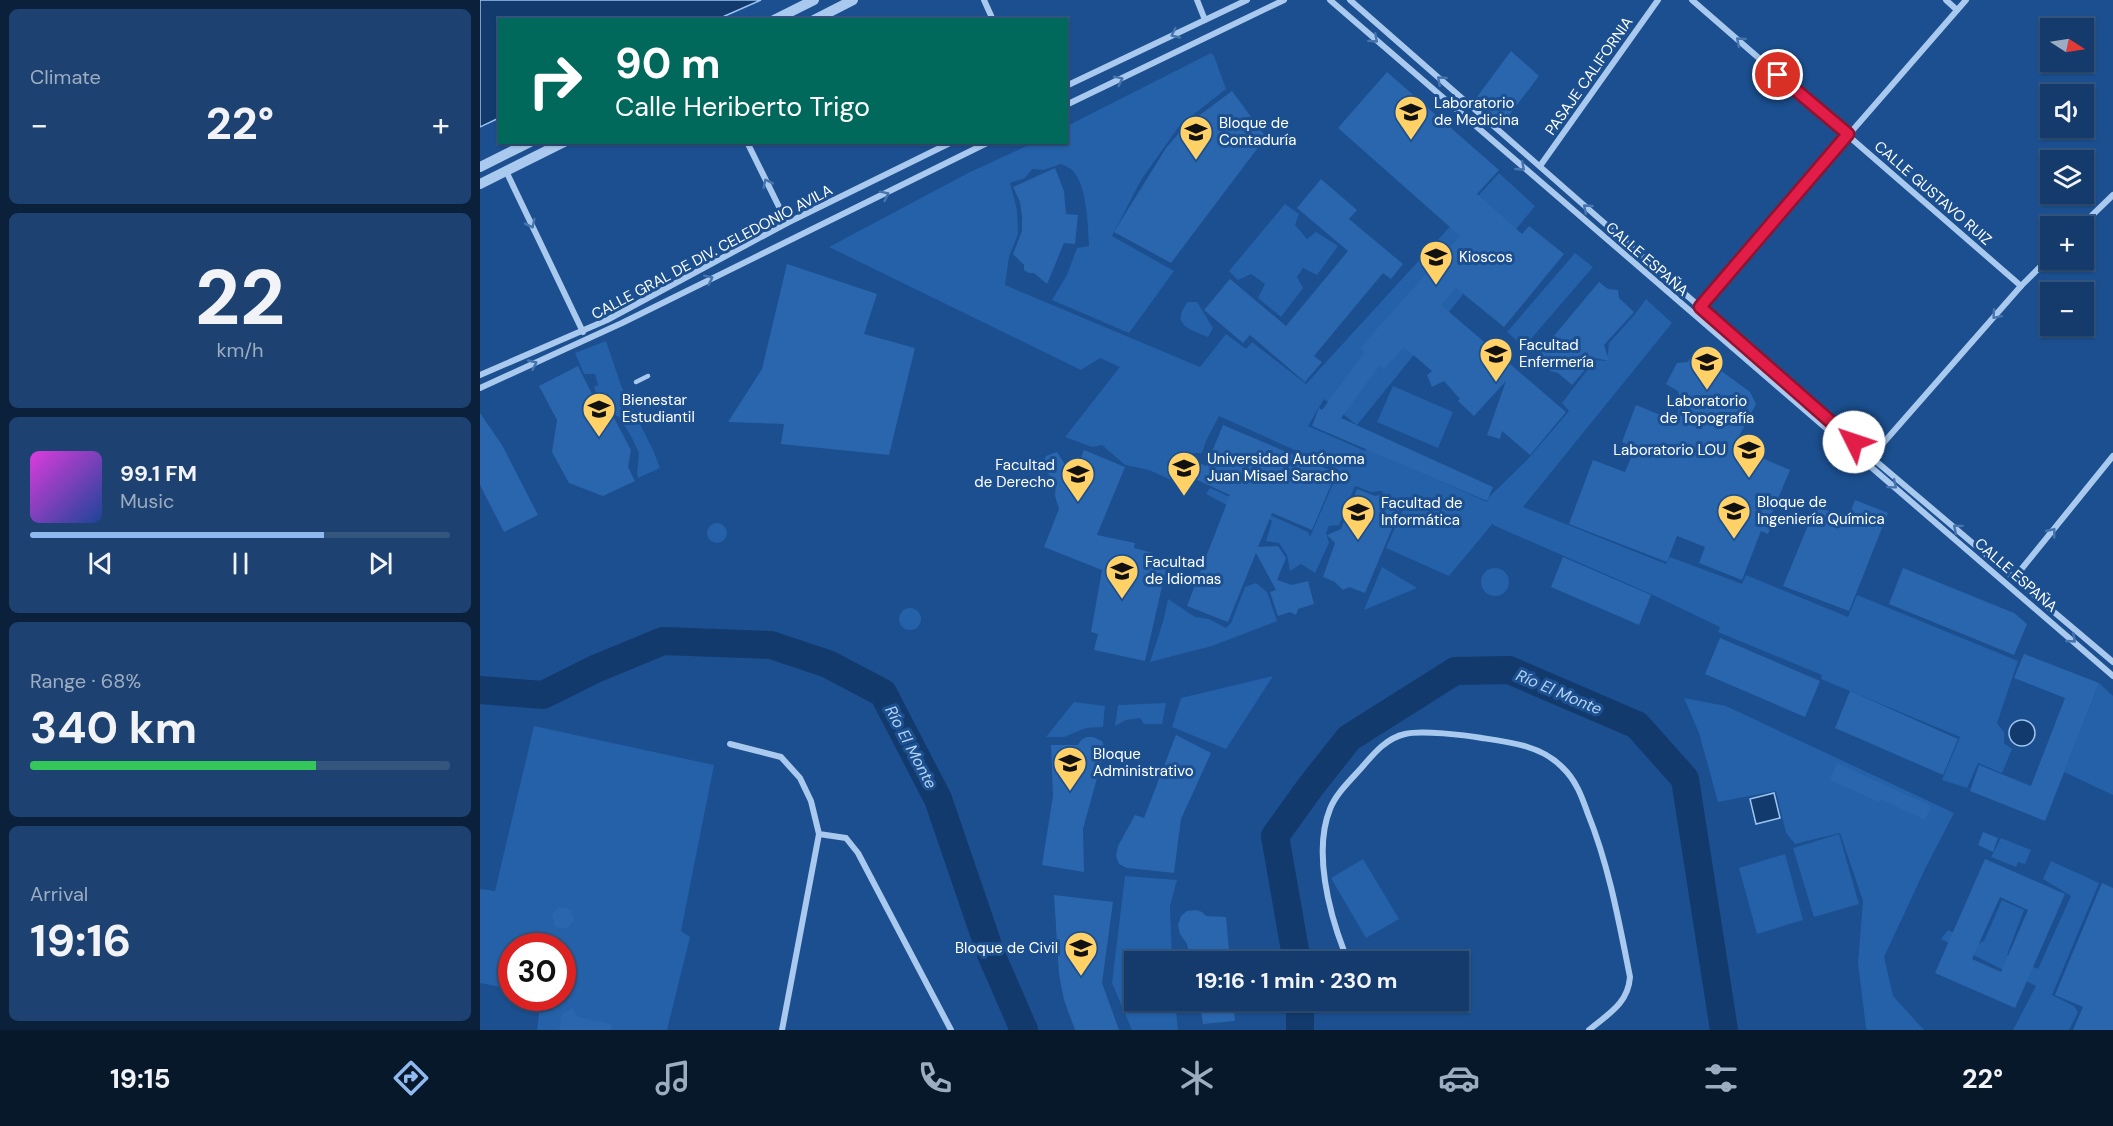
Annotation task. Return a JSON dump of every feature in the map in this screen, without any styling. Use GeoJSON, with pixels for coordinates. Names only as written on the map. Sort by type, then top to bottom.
{"type":"FeatureCollection","features":[{"type":"Feature","properties":{"kind":"street"},"geometry":{"type":"LineString","coordinates":[[778,18],[814,0]]}},
{"type":"Feature","properties":{"kind":"street"},"geometry":{"type":"LineString","coordinates":[[818,18],[853,0]]}},
{"type":"Feature","properties":{"kind":"street"},"geometry":{"type":"LineString","coordinates":[[984,0],[992,18]]}},
{"type":"Feature","properties":{"kind":"street"},"geometry":{"type":"LineString","coordinates":[[1197,0],[1205,20]]}},
{"type":"Feature","properties":{"kind":"street"},"geometry":{"type":"LineString","coordinates":[[1068,85],[1247,0]]}},
{"type":"Feature","properties":{"kind":"street"},"geometry":{"type":"LineString","coordinates":[[1068,104],[1284,0]]}},
{"type":"Feature","properties":{"kind":"street","name":"CALLE ESPAÑA"},"geometry":{"type":"LineString","coordinates":[[1330,0],[2113,676]]}},
{"type":"Feature","properties":{"kind":"street","name":"CALLE ESPAÑA"},"geometry":{"type":"LineString","coordinates":[[1350,0],[1871,457],[2113,662]]}},
{"type":"Feature","properties":{"kind":"street","name":"PASAJE CALIFORNIA"},"geometry":{"type":"LineString","coordinates":[[1540,166],[1658,0]]}},
{"type":"Feature","properties":{"kind":"street","name":"CALLE GUSTAVO RUIZ"},"geometry":{"type":"LineString","coordinates":[[1692,0],[2021,286]]}},
{"type":"Feature","properties":{"kind":"street"},"geometry":{"type":"LineString","coordinates":[[1946,0],[1957,10]]}},
{"type":"Feature","properties":{"kind":"street"},"geometry":{"type":"LineString","coordinates":[[1692,314],[1966,0]]}},
{"type":"Feature","properties":{"kind":"street"},"geometry":{"type":"LineString","coordinates":[[480,167],[526,144]]}},
{"type":"Feature","properties":{"kind":"street"},"geometry":{"type":"LineString","coordinates":[[480,184],[560,144]]}},
{"type":"Feature","properties":{"kind":"street"},"geometry":{"type":"LineString","coordinates":[[748,144],[788,224]]}},
{"type":"Feature","properties":{"kind":"street","name":"CALLE GRAL DE DIV. CELEDONIO AVILA"},"geometry":{"type":"LineString","coordinates":[[480,375],[583,332],[788,224],[948,144]]}},
{"type":"Feature","properties":{"kind":"street"},"geometry":{"type":"LineString","coordinates":[[480,388],[622,323],[985,144]]}},
{"type":"Feature","properties":{"kind":"street"},"geometry":{"type":"LineString","coordinates":[[506,171],[583,332]]}},
{"type":"Feature","properties":{"kind":"street"},"geometry":{"type":"LineString","coordinates":[[2091,216],[2113,195]]}},
{"type":"Feature","properties":{"kind":"street"},"geometry":{"type":"LineString","coordinates":[[1871,457],[2040,267]]}},
{"type":"Feature","properties":{"kind":"street"},"geometry":{"type":"LineString","coordinates":[[2015,577],[2113,456]]}},
{"type":"Feature","properties":{"kind":"street"},"geometry":{"type":"LineString","coordinates":[[1344,951],[1335,928],[1323,875],[1324,834],[1329,810],[1338,794],[1375,752],[1391,739],[1407,733],[1467,735],[1516,743],[1545,754],[1562,766],[1577,786],[1601,846],[1630,977],[1629,991],[1623,999],[1616,1008],[1589,1030]]}},
{"type":"Feature","properties":{"kind":"street"},"geometry":{"type":"LineString","coordinates":[[730,744],[781,757],[800,778],[811,801],[819,834],[782,1030]]}},
{"type":"Feature","properties":{"kind":"street"},"geometry":{"type":"LineString","coordinates":[[819,834],[846,838],[858,853],[951,1030]]}},
{"type":"Feature","properties":{"kind":"lane"},"geometry":{"type":"LineString","coordinates":[[636,382],[648,376]]}},
{"type":"Feature","properties":{"kind":"shaded area"},"geometry":{"type":"Polygon","coordinates":[[[480,0],[761,0],[720,18],[498,18],[498,118],[480,127],[480,0]]]}},
{"type":"Feature","properties":{"kind":"shaded area"},"geometry":{"type":"Polygon","coordinates":[[[1211,53],[1214,56],[1226,89],[1180,125],[1141,180],[1112,236],[1174,271],[1129,333],[1052,300],[1067,275],[1077,248],[1089,246],[1086,207],[1081,186],[1072,170],[1061,164],[1043,170],[1032,169],[1025,178],[1010,183],[1017,210],[1018,234],[1009,257],[1005,285],[1200,367],[1226,334],[1246,349],[1252,342],[1306,384],[1499,173],[1535,206],[1357,425],[1324,399],[1308,426],[1365,451],[1367,448],[1487,502],[1489,497],[1527,460],[1569,411],[1562,403],[1595,360],[1607,361],[1609,343],[1646,299],[1672,323],[1523,507],[1666,564],[1670,557],[1742,584],[1746,575],[1848,617],[1857,595],[2018,661],[1997,723],[2004,732],[2004,743],[2012,749],[2002,773],[1978,763],[1967,788],[1942,780],[1960,737],[1821,679],[1822,675],[1718,632],[1720,627],[1651,594],[1493,525],[1493,523],[1449,576],[1386,548],[1404,507],[1385,499],[1382,491],[1371,492],[1355,486],[1339,525],[1329,526],[1326,533],[1329,543],[1315,573],[1301,564],[1290,571],[1287,555],[1279,543],[1266,541],[1272,521],[1257,513],[1236,510],[1206,494],[1210,488],[1308,532],[1310,537],[1339,470],[1219,416],[1202,453],[1193,453],[1178,483],[1149,470],[1125,465],[1102,445],[1092,447],[1065,437],[1120,367],[1100,358],[1081,370],[829,247],[968,173],[1031,144],[1068,144],[1068,125],[1211,53]]]}},
{"type":"Feature","properties":{"kind":"shaded area"},"geometry":{"type":"Polygon","coordinates":[[[1285,204],[1299,214],[1295,225],[1307,239],[1316,232],[1338,246],[1317,275],[1303,268],[1297,277],[1303,288],[1281,317],[1258,298],[1265,284],[1251,274],[1238,280],[1229,271],[1285,204]]]}},
{"type":"Feature","properties":{"kind":"shaded area"},"geometry":{"type":"Polygon","coordinates":[[[1575,253],[1593,267],[1524,347],[1507,332],[1575,253]]]}},
{"type":"Feature","properties":{"kind":"shaded area"},"geometry":{"type":"Polygon","coordinates":[[[1188,302],[1197,302],[1213,328],[1208,337],[1188,328],[1181,321],[1183,309],[1188,302]]]}},
{"type":"Feature","properties":{"kind":"shaded area"},"geometry":{"type":"Polygon","coordinates":[[[606,341],[622,388],[660,468],[638,478],[639,453],[631,436],[619,417],[607,411],[599,400],[594,387],[598,385],[595,374],[584,374],[575,353],[606,341]]]}},
{"type":"Feature","properties":{"kind":"shaded area"},"geometry":{"type":"Polygon","coordinates":[[[1393,386],[1453,412],[1438,448],[1377,422],[1393,386]]]}},
{"type":"Feature","properties":{"kind":"shaded area"},"geometry":{"type":"Polygon","coordinates":[[[717,523],[724,526],[727,533],[724,540],[717,543],[710,540],[707,533],[710,526],[717,523]]]}},
{"type":"Feature","properties":{"kind":"shaded area"},"geometry":{"type":"Polygon","coordinates":[[[1382,567],[1417,588],[1364,610],[1382,567]]]}},
{"type":"Feature","properties":{"kind":"shaded area"},"geometry":{"type":"Polygon","coordinates":[[[1495,568],[1505,572],[1509,582],[1505,592],[1495,596],[1485,592],[1481,582],[1485,572],[1495,568]]]}},
{"type":"Feature","properties":{"kind":"shaded area"},"geometry":{"type":"Polygon","coordinates":[[[1256,583],[1267,592],[1277,621],[1212,646],[1150,662],[1168,599],[1195,617],[1209,619],[1226,628],[1231,623],[1245,587],[1256,583]]]}},
{"type":"Feature","properties":{"kind":"shaded area"},"geometry":{"type":"Polygon","coordinates":[[[906,608],[914,608],[921,615],[921,623],[914,630],[906,630],[899,623],[899,615],[906,608]]]}},
{"type":"Feature","properties":{"kind":"shaded area"},"geometry":{"type":"Polygon","coordinates":[[[1273,676],[1226,749],[1172,727],[1181,698],[1273,676]]]}},
{"type":"Feature","properties":{"kind":"shaded area"},"geometry":{"type":"Polygon","coordinates":[[[2099,683],[2113,696],[2113,795],[2064,772],[2099,683]]]}},
{"type":"Feature","properties":{"kind":"shaded area"},"geometry":{"type":"Polygon","coordinates":[[[1684,698],[1726,706],[1954,813],[1884,957],[1893,996],[1924,1030],[1868,1030],[1866,1028],[1858,963],[1863,901],[1840,833],[1795,844],[1786,833],[1776,791],[1718,802],[1699,733],[1684,698]]]}},
{"type":"Feature","properties":{"kind":"shaded area"},"geometry":{"type":"Polygon","coordinates":[[[1074,702],[1105,706],[1103,727],[1086,728],[1064,737],[1046,737],[1074,702]]]}},
{"type":"Feature","properties":{"kind":"shaded area"},"geometry":{"type":"Polygon","coordinates":[[[1166,703],[1162,724],[1144,724],[1140,718],[1126,720],[1115,726],[1118,705],[1166,703]]]}},
{"type":"Feature","properties":{"kind":"shaded area"},"geometry":{"type":"Polygon","coordinates":[[[2022,720],[2031,724],[2035,733],[2031,742],[2022,746],[2013,742],[2009,733],[2013,724],[2022,720]]]}},
{"type":"Feature","properties":{"kind":"shaded area"},"geometry":{"type":"Polygon","coordinates":[[[534,726],[714,765],[681,931],[690,937],[667,1030],[537,1030],[539,1011],[576,1011],[576,933],[498,933],[498,986],[480,983],[480,889],[495,891],[534,726]]]}},
{"type":"Feature","properties":{"kind":"shaded area"},"geometry":{"type":"Polygon","coordinates":[[[1774,793],[1780,818],[1756,824],[1750,799],[1774,793]]]}},
{"type":"Feature","properties":{"kind":"shaded area"},"geometry":{"type":"Polygon","coordinates":[[[1839,834],[1859,904],[1814,917],[1793,848],[1839,834]]]}},
{"type":"Feature","properties":{"kind":"shaded area"},"geometry":{"type":"Polygon","coordinates":[[[2001,838],[2031,850],[2025,864],[2018,862],[2016,867],[1991,857],[2001,838]]]}},
{"type":"Feature","properties":{"kind":"shaded area"},"geometry":{"type":"Polygon","coordinates":[[[1785,854],[1803,920],[1757,934],[1739,868],[1785,854]]]}},
{"type":"Feature","properties":{"kind":"shaded area"},"geometry":{"type":"Polygon","coordinates":[[[1363,859],[1399,919],[1366,938],[1331,878],[1363,859]]]}},
{"type":"Feature","properties":{"kind":"shaded area"},"geometry":{"type":"Polygon","coordinates":[[[2051,861],[2099,883],[2052,995],[2074,1006],[2078,1012],[2069,1030],[2013,1030],[2036,986],[1941,939],[1948,930],[1978,944],[1984,941],[2002,900],[2024,910],[2007,955],[2038,969],[2071,896],[2043,879],[2051,861]]]}},
{"type":"Feature","properties":{"kind":"shaded area"},"geometry":{"type":"Polygon","coordinates":[[[1125,876],[1177,880],[1170,906],[1172,951],[1124,951],[1124,1011],[1176,1011],[1178,1030],[1132,1030],[1112,983],[1125,876]]]}},
{"type":"Feature","properties":{"kind":"building"},"geometry":{"type":"Polygon","coordinates":[[[1511,51],[1539,76],[1501,126],[1474,101],[1511,51]]]}},
{"type":"Feature","properties":{"kind":"building"},"geometry":{"type":"Polygon","coordinates":[[[1387,72],[1499,170],[1477,194],[1522,234],[1529,226],[1564,254],[1504,327],[1456,288],[1441,305],[1566,412],[1530,455],[1502,431],[1500,439],[1487,435],[1506,381],[1474,416],[1458,401],[1460,399],[1444,381],[1432,387],[1427,375],[1432,371],[1404,347],[1384,369],[1380,365],[1341,418],[1493,487],[1487,501],[1312,426],[1319,408],[1322,410],[1365,352],[1360,348],[1460,236],[1338,128],[1387,72]]]}},
{"type":"Feature","properties":{"kind":"building"},"geometry":{"type":"Polygon","coordinates":[[[1232,91],[1266,137],[1171,263],[1114,232],[1166,148],[1185,126],[1232,91]]]}},
{"type":"Feature","properties":{"kind":"building"},"geometry":{"type":"Polygon","coordinates":[[[1055,168],[1064,191],[1066,214],[1078,215],[1075,244],[1064,243],[1047,284],[1034,273],[1024,270],[1024,265],[1013,254],[1022,231],[1022,217],[1020,202],[1013,187],[1055,168]]]}},
{"type":"Feature","properties":{"kind":"building"},"geometry":{"type":"Polygon","coordinates":[[[1321,179],[1357,210],[1349,219],[1403,264],[1391,279],[1383,273],[1314,356],[1322,362],[1305,382],[1250,335],[1243,343],[1204,310],[1230,279],[1286,326],[1348,251],[1297,208],[1321,179]]]}},
{"type":"Feature","properties":{"kind":"building"},"geometry":{"type":"Polygon","coordinates":[[[787,264],[877,294],[864,334],[915,348],[889,455],[781,444],[784,424],[728,422],[762,369],[787,264]]]}},
{"type":"Feature","properties":{"kind":"building"},"geometry":{"type":"Polygon","coordinates":[[[1599,282],[1608,289],[1618,290],[1619,298],[1634,312],[1604,345],[1609,361],[1595,358],[1572,385],[1558,373],[1550,371],[1547,364],[1537,356],[1599,282]]]}},
{"type":"Feature","properties":{"kind":"building"},"geometry":{"type":"Polygon","coordinates":[[[1692,354],[1705,359],[1750,392],[1756,404],[1734,446],[1790,470],[1769,520],[1773,521],[1768,534],[1761,531],[1742,580],[1699,563],[1705,547],[1677,536],[1667,562],[1569,524],[1593,460],[1625,472],[1635,448],[1622,442],[1636,405],[1675,421],[1681,402],[1678,391],[1666,384],[1677,363],[1688,362],[1692,354]]]}},
{"type":"Feature","properties":{"kind":"building"},"geometry":{"type":"Polygon","coordinates":[[[578,366],[599,408],[614,418],[631,450],[628,467],[635,481],[603,496],[569,483],[552,452],[557,420],[539,386],[578,366]]]}},
{"type":"Feature","properties":{"kind":"building"},"geometry":{"type":"Polygon","coordinates":[[[480,413],[502,445],[538,515],[504,532],[480,485],[480,413]]]}},
{"type":"Feature","properties":{"kind":"building"},"geometry":{"type":"Polygon","coordinates":[[[1223,425],[1336,473],[1312,530],[1272,513],[1258,547],[1278,546],[1286,558],[1277,580],[1292,585],[1308,581],[1314,604],[1298,609],[1296,615],[1290,612],[1278,616],[1270,592],[1276,590],[1256,553],[1228,622],[1187,606],[1230,495],[1193,478],[1200,463],[1206,466],[1223,425]]]}},
{"type":"Feature","properties":{"kind":"building"},"geometry":{"type":"Polygon","coordinates":[[[1084,450],[1125,467],[1097,535],[1135,543],[1134,548],[1153,553],[1150,566],[1166,569],[1145,661],[1094,650],[1098,634],[1091,632],[1102,570],[1044,547],[1059,509],[1055,496],[1056,482],[1042,467],[1046,456],[1057,452],[1073,477],[1084,450]]]}},
{"type":"Feature","properties":{"kind":"building"},"geometry":{"type":"Polygon","coordinates":[[[1357,489],[1375,496],[1383,494],[1384,500],[1401,507],[1365,593],[1349,587],[1343,590],[1335,582],[1323,577],[1335,543],[1327,535],[1341,529],[1357,489]]]}},
{"type":"Feature","properties":{"kind":"building"},"geometry":{"type":"Polygon","coordinates":[[[1855,500],[1888,513],[1849,611],[1783,586],[1816,506],[1848,519],[1855,500]]]}},
{"type":"Feature","properties":{"kind":"building"},"geometry":{"type":"Polygon","coordinates":[[[1563,557],[1651,595],[1639,625],[1551,587],[1563,557]]]}},
{"type":"Feature","properties":{"kind":"building"},"geometry":{"type":"Polygon","coordinates":[[[1903,568],[2014,613],[2027,624],[2014,655],[1889,604],[1903,568]]]}},
{"type":"Feature","properties":{"kind":"building"},"geometry":{"type":"Polygon","coordinates":[[[1720,638],[1820,681],[1805,717],[1705,674],[1720,638]]]}},
{"type":"Feature","properties":{"kind":"building"},"geometry":{"type":"Polygon","coordinates":[[[2024,654],[2099,683],[2045,821],[1970,791],[1979,765],[2031,786],[2065,698],[2014,678],[2024,654]]]}},
{"type":"Feature","properties":{"kind":"building"},"geometry":{"type":"Polygon","coordinates":[[[1850,691],[1958,739],[1943,775],[1835,728],[1850,691]]]}},
{"type":"Feature","properties":{"kind":"building"},"geometry":{"type":"Polygon","coordinates":[[[1176,735],[1211,753],[1181,819],[1174,873],[1127,868],[1119,864],[1116,856],[1118,846],[1135,815],[1144,818],[1176,735]]]}},
{"type":"Feature","properties":{"kind":"building"},"geometry":{"type":"Polygon","coordinates":[[[1086,737],[1102,741],[1105,749],[1083,829],[1084,872],[1042,865],[1053,796],[1051,745],[1078,745],[1086,737]]]}},
{"type":"Feature","properties":{"kind":"building"},"geometry":{"type":"Polygon","coordinates":[[[1837,763],[1931,806],[1925,820],[1880,799],[1879,802],[1830,780],[1837,763]]]}},
{"type":"Feature","properties":{"kind":"building"},"geometry":{"type":"Polygon","coordinates":[[[1983,832],[1998,838],[1993,852],[1978,845],[1983,832]]]}},
{"type":"Feature","properties":{"kind":"building"},"geometry":{"type":"Polygon","coordinates":[[[1985,859],[2065,894],[2015,1008],[1935,973],[1985,859]],[[2000,897],[1972,959],[2001,972],[2028,910],[2000,897]]]}},
{"type":"Feature","properties":{"kind":"building"},"geometry":{"type":"Polygon","coordinates":[[[2102,883],[2113,888],[2113,1030],[2073,1030],[2083,1007],[2055,995],[2102,883]]]}},
{"type":"Feature","properties":{"kind":"building"},"geometry":{"type":"Polygon","coordinates":[[[1054,895],[1113,902],[1102,983],[1119,1030],[1075,1030],[1064,1000],[1059,974],[1054,895]]]}},
{"type":"Feature","properties":{"kind":"building"},"geometry":{"type":"Polygon","coordinates":[[[559,907],[571,909],[574,920],[567,929],[555,927],[552,915],[559,907]]]}},
{"type":"Feature","properties":{"kind":"building"},"geometry":{"type":"Polygon","coordinates":[[[1196,910],[1206,916],[1226,917],[1229,951],[1189,951],[1178,925],[1181,916],[1187,911],[1196,910]]]}},
{"type":"Feature","properties":{"kind":"building"},"geometry":{"type":"Polygon","coordinates":[[[574,1011],[578,1017],[611,1024],[611,1030],[559,1030],[562,1014],[574,1011]]]}},
{"type":"Feature","properties":{"kind":"building"},"geometry":{"type":"Polygon","coordinates":[[[1201,1011],[1234,1011],[1235,1021],[1203,1024],[1201,1011]]]}},
{"type":"Feature","properties":{"kind":"waterway","name":"Río El Monte"},"geometry":{"type":"LineString","coordinates":[[480,690],[543,695],[595,669],[663,641],[771,645],[828,664],[883,693],[938,799],[991,954],[1024,1030]]}},
{"type":"Feature","properties":{"kind":"waterway","name":"Río El Monte"},"geometry":{"type":"LineString","coordinates":[[1295,951],[1275,836],[1311,786],[1349,738],[1455,671],[1509,670],[1637,725],[1685,779],[1724,1030]]}},
{"type":"Feature","properties":{"kind":"waterway","name":"Río El Monte"},"geometry":{"type":"LineString","coordinates":[[1300,1011],[1300,1030]]}},
{"type":"Feature","properties":{"kind":"place","name":"Laboratorio de Medicina"},"geometry":{"type":"Point","coordinates":[1411,141]}},
{"type":"Feature","properties":{"kind":"place","name":"Bloque de Contaduría"},"geometry":{"type":"Point","coordinates":[1196,161]}},
{"type":"Feature","properties":{"kind":"place","name":"Kioscos"},"geometry":{"type":"Point","coordinates":[1436,286]}},
{"type":"Feature","properties":{"kind":"place","name":"Facultad Enfermería"},"geometry":{"type":"Point","coordinates":[1496,383]}},
{"type":"Feature","properties":{"kind":"place","name":"Laboratorio de Topografía"},"geometry":{"type":"Point","coordinates":[1707,391]}},
{"type":"Feature","properties":{"kind":"place","name":"Bienestar Estudiantil"},"geometry":{"type":"Point","coordinates":[599,438]}},
{"type":"Feature","properties":{"kind":"place","name":"Laboratorio LOU"},"geometry":{"type":"Point","coordinates":[1749,479]}},
{"type":"Feature","properties":{"kind":"place","name":"Universidad Autónoma Juan Misael Saracho"},"geometry":{"type":"Point","coordinates":[1184,497]}},
{"type":"Feature","properties":{"kind":"place","name":"Facultad de Derecho"},"geometry":{"type":"Point","coordinates":[1078,503]}},
{"type":"Feature","properties":{"kind":"place","name":"Bloque de Ingeniería Química"},"geometry":{"type":"Point","coordinates":[1734,540]}},
{"type":"Feature","properties":{"kind":"place","name":"Facultad de Informática"},"geometry":{"type":"Point","coordinates":[1358,541]}},
{"type":"Feature","properties":{"kind":"place","name":"Facultad de Idiomas"},"geometry":{"type":"Point","coordinates":[1122,600]}},
{"type":"Feature","properties":{"kind":"place","name":"Bloque Administrativo"},"geometry":{"type":"Point","coordinates":[1070,792]}},
{"type":"Feature","properties":{"kind":"place","name":"Bloque de Civil"},"geometry":{"type":"Point","coordinates":[1081,977]}},
{"type":"Feature","properties":{"kind":"route"},"geometry":{"type":"LineString","coordinates":[[1778,75],[1848,134],[1700,307],[1854,442]]}}]}
